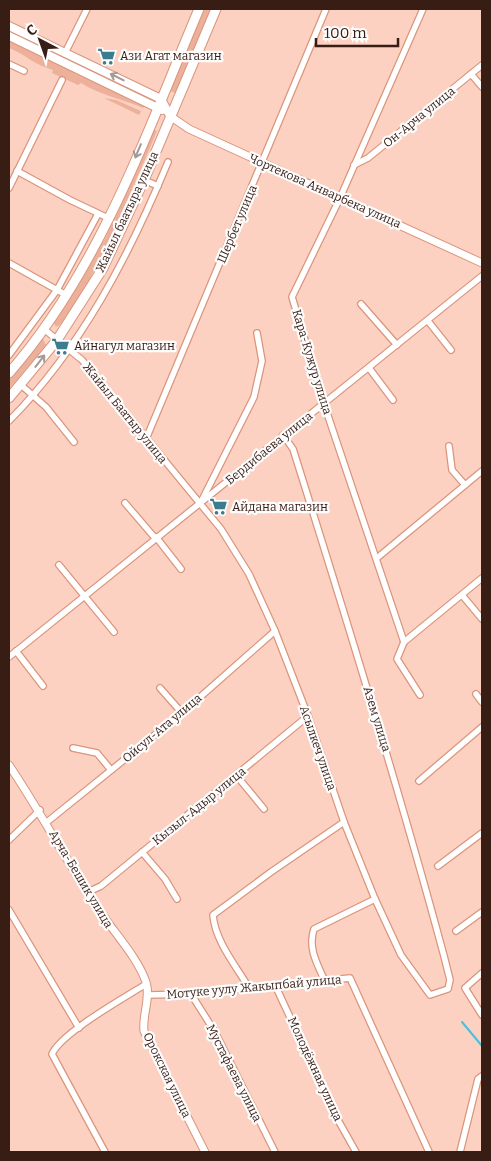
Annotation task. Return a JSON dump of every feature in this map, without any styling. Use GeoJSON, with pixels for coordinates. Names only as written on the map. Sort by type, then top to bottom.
{"type":"FeatureCollection","features":[{"type":"Feature","properties":{"kind":"main road","name":"Жайыл баатыра улица"},"geometry":{"type":"LineString","coordinates":[[9,373],[44,329],[66,295],[108,218],[199,9]]}},
{"type":"Feature","properties":{"kind":"main road","name":"Жайыл баатыра улица"},"geometry":{"type":"LineString","coordinates":[[9,398],[57,340],[103,268],[144,180],[216,9]]}},
{"type":"Feature","properties":{"kind":"main road"},"geometry":{"type":"LineString","coordinates":[[9,26],[159,102],[170,116]]}},
{"type":"Feature","properties":{"kind":"main road"},"geometry":{"type":"LineString","coordinates":[[9,36],[159,102]]}},
{"type":"Feature","properties":{"kind":"street"},"geometry":{"type":"LineString","coordinates":[[65,53],[87,9]]}},
{"type":"Feature","properties":{"kind":"street","name":"Шербет улица"},"geometry":{"type":"LineString","coordinates":[[146,439],[326,9]]}},
{"type":"Feature","properties":{"kind":"street","name":"Кара-Кужур улица"},"geometry":{"type":"LineString","coordinates":[[404,642],[324,404],[292,297],[340,198],[423,9]]}},
{"type":"Feature","properties":{"kind":"street"},"geometry":{"type":"LineString","coordinates":[[9,64],[24,71]]}},
{"type":"Feature","properties":{"kind":"street","name":"Он-Арча улица"},"geometry":{"type":"LineString","coordinates":[[354,166],[368,158],[482,65]]}},
{"type":"Feature","properties":{"kind":"street"},"geometry":{"type":"LineString","coordinates":[[471,74],[482,87]]}},
{"type":"Feature","properties":{"kind":"street"},"geometry":{"type":"LineString","coordinates":[[9,188],[62,80]]}},
{"type":"Feature","properties":{"kind":"street","name":"Чортекова Анварбека улица"},"geometry":{"type":"LineString","coordinates":[[170,116],[189,129],[482,263]]}},
{"type":"Feature","properties":{"kind":"street"},"geometry":{"type":"LineString","coordinates":[[9,421],[69,349],[114,279],[168,162]]}},
{"type":"Feature","properties":{"kind":"street"},"geometry":{"type":"LineString","coordinates":[[17,171],[108,218]]}},
{"type":"Feature","properties":{"kind":"street"},"geometry":{"type":"LineString","coordinates":[[144,180],[158,186]]}},
{"type":"Feature","properties":{"kind":"street"},"geometry":{"type":"LineString","coordinates":[[9,355],[57,290],[98,214]]}},
{"type":"Feature","properties":{"kind":"street"},"geometry":{"type":"LineString","coordinates":[[9,263],[66,295]]}},
{"type":"Feature","properties":{"kind":"street","name":"Бердибаева улица"},"geometry":{"type":"LineString","coordinates":[[12,653],[482,276]]}},
{"type":"Feature","properties":{"kind":"street"},"geometry":{"type":"LineString","coordinates":[[361,304],[397,345]]}},
{"type":"Feature","properties":{"kind":"street"},"geometry":{"type":"LineString","coordinates":[[428,321],[452,350]]}},
{"type":"Feature","properties":{"kind":"street","name":"Жайыл Баатыр улица"},"geometry":{"type":"LineString","coordinates":[[44,329],[82,360],[199,504]]}},
{"type":"Feature","properties":{"kind":"street"},"geometry":{"type":"LineString","coordinates":[[199,504],[254,397],[262,361],[257,333]]}},
{"type":"Feature","properties":{"kind":"street"},"geometry":{"type":"LineString","coordinates":[[369,368],[393,400]]}},
{"type":"Feature","properties":{"kind":"street"},"geometry":{"type":"LineString","coordinates":[[21,385],[32,394],[74,442]]}},
{"type":"Feature","properties":{"kind":"street","name":"Азем улица"},"geometry":{"type":"LineString","coordinates":[[283,435],[293,449],[345,613],[389,757],[444,956],[450,980],[448,989],[430,995]]}},
{"type":"Feature","properties":{"kind":"street"},"geometry":{"type":"LineString","coordinates":[[449,446],[452,470],[465,486]]}},
{"type":"Feature","properties":{"kind":"street"},"geometry":{"type":"LineString","coordinates":[[376,558],[482,471]]}},
{"type":"Feature","properties":{"kind":"street"},"geometry":{"type":"LineString","coordinates":[[125,503],[181,569]]}},
{"type":"Feature","properties":{"kind":"street","name":"Асылкеч улица"},"geometry":{"type":"LineString","coordinates":[[199,504],[221,529],[249,574],[275,631],[308,716],[344,822],[375,899],[401,955],[422,980],[430,995]]}},
{"type":"Feature","properties":{"kind":"street"},"geometry":{"type":"LineString","coordinates":[[59,565],[114,632]]}},
{"type":"Feature","properties":{"kind":"street"},"geometry":{"type":"LineString","coordinates":[[420,695],[397,659],[404,642],[482,578]]}},
{"type":"Feature","properties":{"kind":"street"},"geometry":{"type":"LineString","coordinates":[[462,595],[482,619]]}},
{"type":"Feature","properties":{"kind":"street","name":"Ойсул-Ата улица"},"geometry":{"type":"LineString","coordinates":[[47,822],[182,713],[275,631]]}},
{"type":"Feature","properties":{"kind":"street"},"geometry":{"type":"LineString","coordinates":[[12,653],[43,686]]}},
{"type":"Feature","properties":{"kind":"street"},"geometry":{"type":"LineString","coordinates":[[160,688],[182,713]]}},
{"type":"Feature","properties":{"kind":"street"},"geometry":{"type":"LineString","coordinates":[[476,694],[482,702]]}},
{"type":"Feature","properties":{"kind":"street","name":"Кызыл-Адыр улица"},"geometry":{"type":"LineString","coordinates":[[88,892],[101,886],[308,716]]}},
{"type":"Feature","properties":{"kind":"street"},"geometry":{"type":"LineString","coordinates":[[418,782],[482,727]]}},
{"type":"Feature","properties":{"kind":"street"},"geometry":{"type":"LineString","coordinates":[[74,748],[97,753],[111,770]]}},
{"type":"Feature","properties":{"kind":"street","name":"Арча-Бешик улица"},"geometry":{"type":"LineString","coordinates":[[9,765],[40,810],[88,892],[141,972],[148,995]]}},
{"type":"Feature","properties":{"kind":"street"},"geometry":{"type":"LineString","coordinates":[[236,775],[264,809]]}},
{"type":"Feature","properties":{"kind":"street"},"geometry":{"type":"LineString","coordinates":[[9,840],[40,810]]}},
{"type":"Feature","properties":{"kind":"street"},"geometry":{"type":"LineString","coordinates":[[249,988],[217,932],[213,915],[344,822]]}},
{"type":"Feature","properties":{"kind":"street"},"geometry":{"type":"LineString","coordinates":[[438,866],[482,833]]}},
{"type":"Feature","properties":{"kind":"street"},"geometry":{"type":"LineString","coordinates":[[142,852],[165,879],[177,899]]}},
{"type":"Feature","properties":{"kind":"street"},"geometry":{"type":"LineString","coordinates":[[324,979],[313,955],[310,938],[314,929],[375,899]]}},
{"type":"Feature","properties":{"kind":"street"},"geometry":{"type":"LineString","coordinates":[[9,910],[79,1028]]}},
{"type":"Feature","properties":{"kind":"street"},"geometry":{"type":"LineString","coordinates":[[456,931],[482,912]]}},
{"type":"Feature","properties":{"kind":"street"},"geometry":{"type":"LineString","coordinates":[[482,973],[467,984],[466,991],[482,1015]]}},
{"type":"Feature","properties":{"kind":"street","name":"Мотуке уулу Жакыпбай улица"},"geometry":{"type":"LineString","coordinates":[[148,995],[191,994],[324,979],[350,978],[429,1152]]}},
{"type":"Feature","properties":{"kind":"street"},"geometry":{"type":"LineString","coordinates":[[105,1152],[52,1054],[55,1047],[79,1028],[146,984]]}},
{"type":"Feature","properties":{"kind":"street","name":"Молодёжная улица"},"geometry":{"type":"LineString","coordinates":[[275,985],[338,1120],[356,1152]]}},
{"type":"Feature","properties":{"kind":"street","name":"Мустафаева улица"},"geometry":{"type":"LineString","coordinates":[[191,994],[215,1032],[275,1152]]}},
{"type":"Feature","properties":{"kind":"street","name":"Орокская улица"},"geometry":{"type":"LineString","coordinates":[[148,995],[143,1021],[144,1031],[205,1152]]}},
{"type":"Feature","properties":{"kind":"street"},"geometry":{"type":"LineString","coordinates":[[460,1152],[478,1079],[482,1076]]}},
{"type":"Feature","properties":{"kind":"shaded area"},"geometry":{"type":"Polygon","coordinates":[[[204,9],[211,9],[175,93],[168,90],[204,9]]]}},
{"type":"Feature","properties":{"kind":"shaded area"},"geometry":{"type":"Polygon","coordinates":[[[9,41],[146,105],[143,108],[103,94],[81,83],[78,85],[52,73],[53,70],[9,48],[9,41]]]}},
{"type":"Feature","properties":{"kind":"shaded area"},"geometry":{"type":"Polygon","coordinates":[[[104,98],[116,100],[141,111],[139,115],[104,98]]]}},
{"type":"Feature","properties":{"kind":"shaded area"},"geometry":{"type":"Polygon","coordinates":[[[152,129],[157,131],[94,270],[66,318],[56,327],[54,323],[106,237],[152,129]]]}},
{"type":"Feature","properties":{"kind":"shaded area"},"geometry":{"type":"Polygon","coordinates":[[[43,339],[46,345],[9,389],[9,380],[43,339]]]}},
{"type":"Feature","properties":{"kind":"waterway"},"geometry":{"type":"LineString","coordinates":[[462,1022],[482,1046]]}},
{"type":"Feature","properties":{"kind":"place","name":"Ази Агат магазин"},"geometry":{"type":"Point","coordinates":[106,56]}},
{"type":"Feature","properties":{"kind":"place","name":"Айнагул магазин"},"geometry":{"type":"Point","coordinates":[60,346]}},
{"type":"Feature","properties":{"kind":"place","name":"Айдана магазин"},"geometry":{"type":"Point","coordinates":[218,507]}}]}
